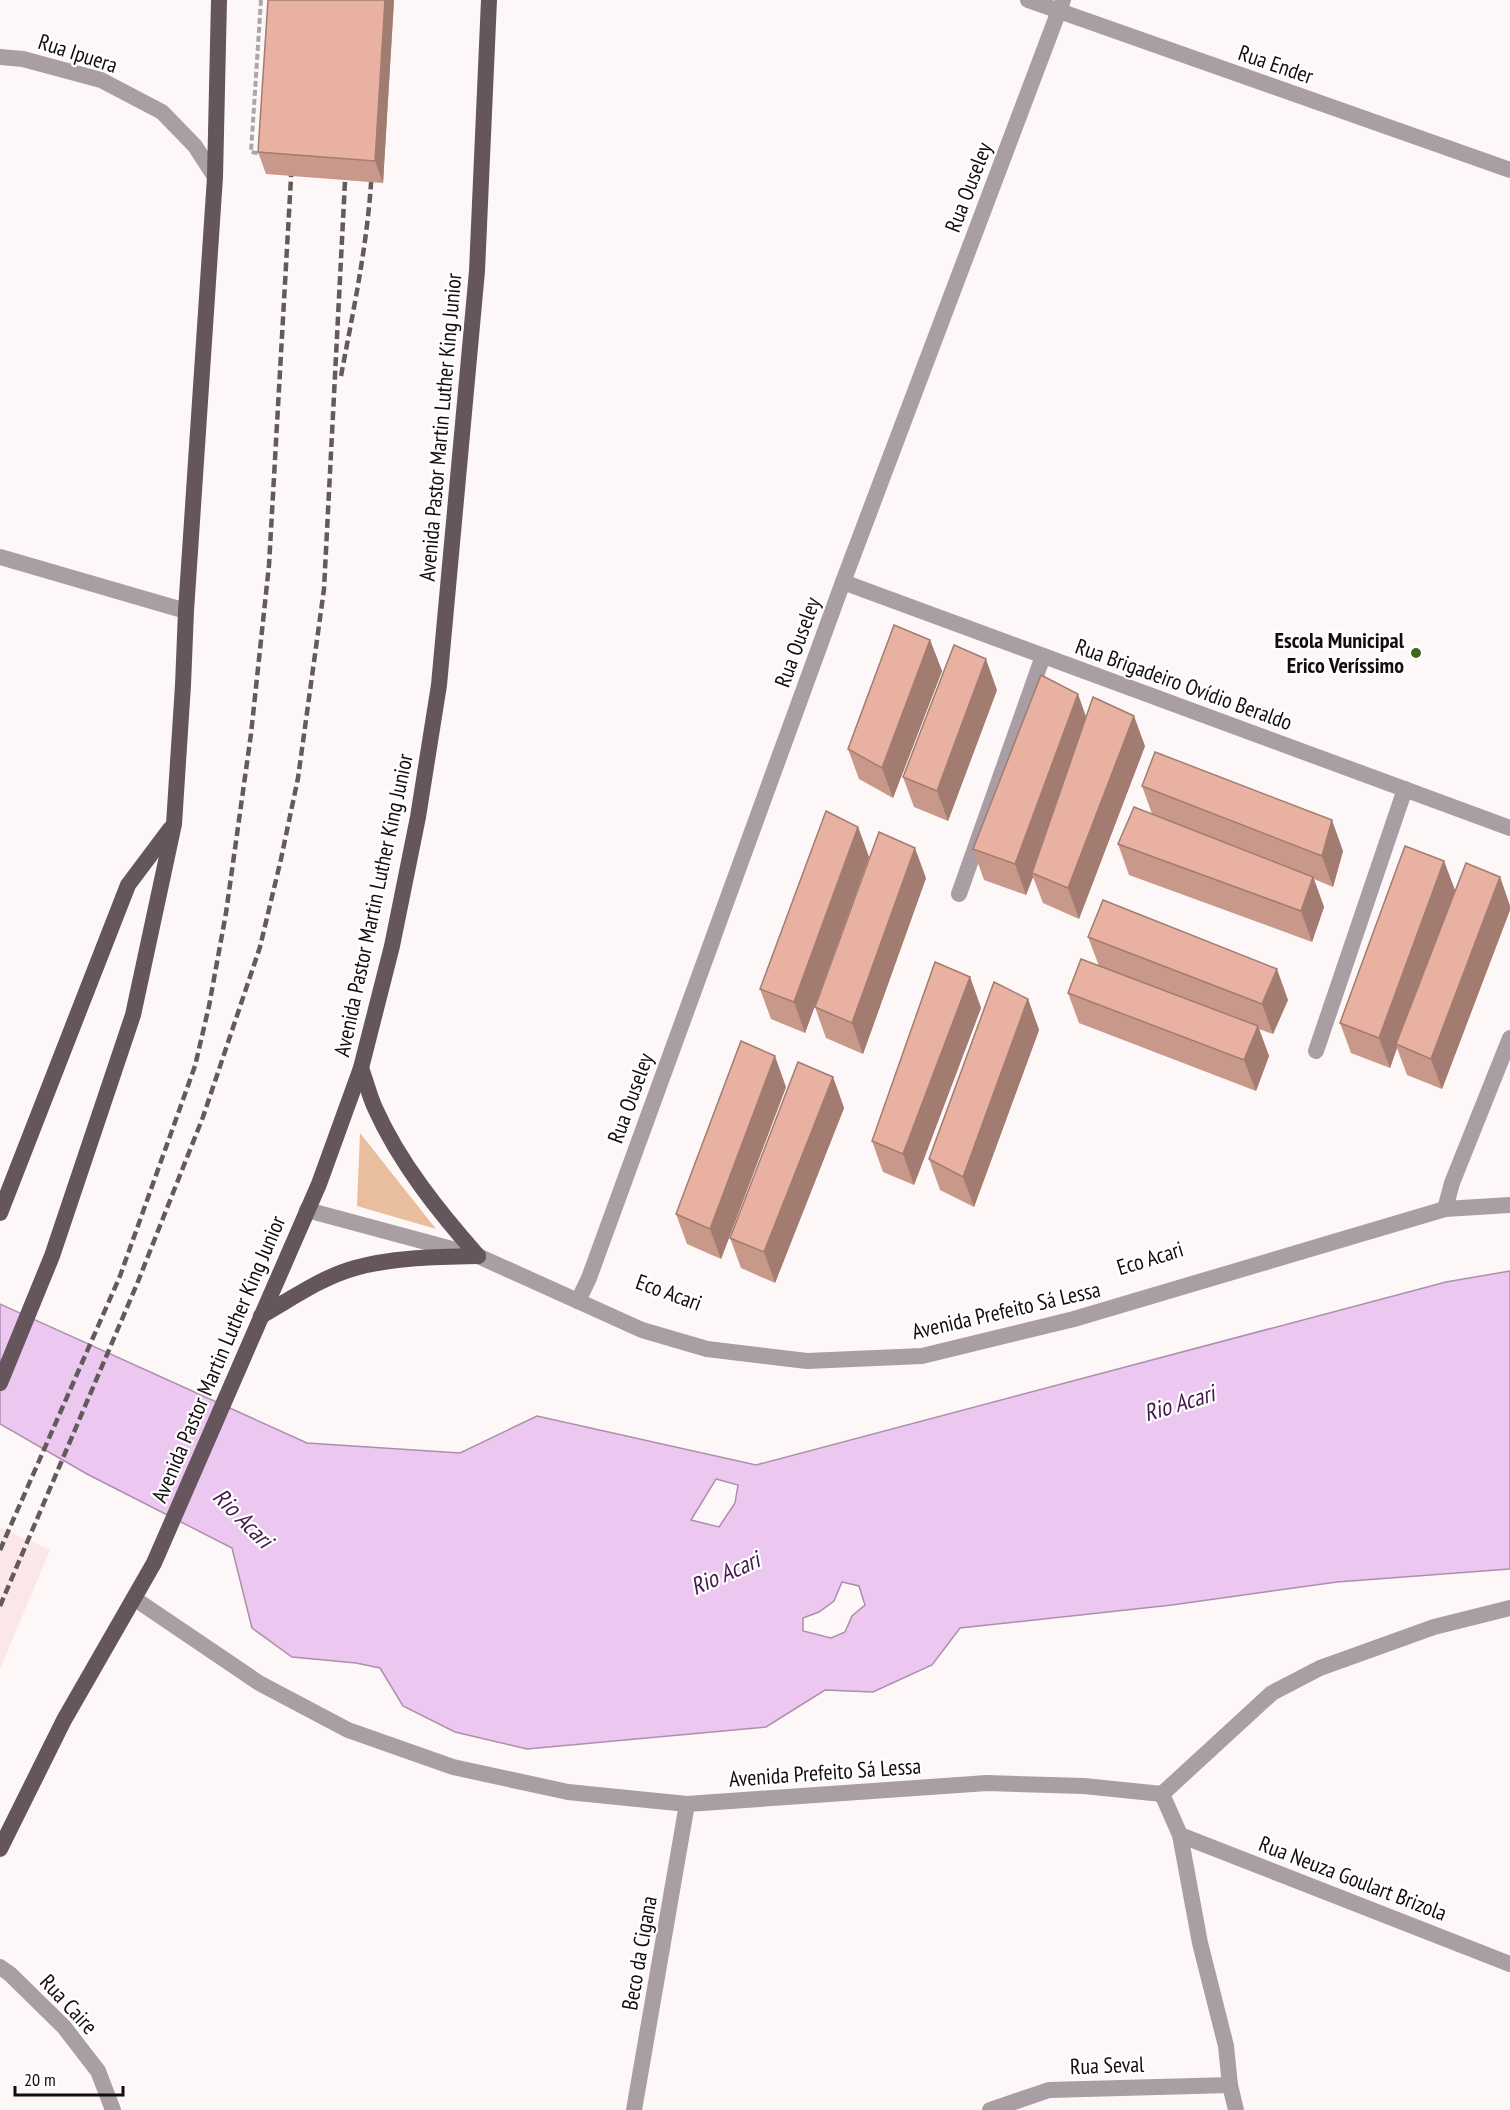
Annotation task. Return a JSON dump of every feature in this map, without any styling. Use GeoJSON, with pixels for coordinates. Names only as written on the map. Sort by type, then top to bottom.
{"type":"FeatureCollection","features":[{"type":"Feature","properties":{"kind":"main road"},"geometry":{"type":"LineString","coordinates":[[0,1383],[52,1256],[133,1015],[174,824],[215,177],[219,0]]}},
{"type":"Feature","properties":{"kind":"main road","name":"Avenida Pastor Martin Luther King Junior"},"geometry":{"type":"LineString","coordinates":[[0,1849],[64,1720],[154,1563],[326,1168],[361,1068],[392,946],[418,817],[439,685],[477,271],[489,0]]}},
{"type":"Feature","properties":{"kind":"main road"},"geometry":{"type":"LineString","coordinates":[[0,1213],[128,885],[174,824]]}},
{"type":"Feature","properties":{"kind":"main road"},"geometry":{"type":"LineString","coordinates":[[361,1068],[374,1107],[402,1159],[454,1229],[478,1256]]}},
{"type":"Feature","properties":{"kind":"main road"},"geometry":{"type":"LineString","coordinates":[[261,1316],[319,1283],[353,1268],[381,1262],[478,1256]]}},
{"type":"Feature","properties":{"kind":"street","name":"Rua Ender"},"geometry":{"type":"LineString","coordinates":[[1028,0],[1061,6],[1510,170]]}},
{"type":"Feature","properties":{"kind":"street","name":"Rua Ouseley"},"geometry":{"type":"LineString","coordinates":[[578,1301],[593,1267],[843,582],[1061,6]]}},
{"type":"Feature","properties":{"kind":"street","name":"Rua Ipuera"},"geometry":{"type":"LineString","coordinates":[[0,57],[23,59],[101,80],[162,112],[195,146],[215,177]]}},
{"type":"Feature","properties":{"kind":"street"},"geometry":{"type":"LineString","coordinates":[[0,557],[186,611]]}},
{"type":"Feature","properties":{"kind":"street","name":"Rua Brigadeiro Ovídio Beraldo"},"geometry":{"type":"LineString","coordinates":[[843,582],[1510,828]]}},
{"type":"Feature","properties":{"kind":"street"},"geometry":{"type":"LineString","coordinates":[[959,894],[1043,656]]}},
{"type":"Feature","properties":{"kind":"street"},"geometry":{"type":"LineString","coordinates":[[1317,1051],[1405,789]]}},
{"type":"Feature","properties":{"kind":"street"},"geometry":{"type":"LineString","coordinates":[[1445,1209],[1452,1183],[1510,1038]]}},
{"type":"Feature","properties":{"kind":"street","name":"Avenida Prefeito Sá Lessa"},"geometry":{"type":"LineString","coordinates":[[308,1210],[478,1256],[642,1330],[707,1349],[807,1361],[922,1356],[1074,1319],[1445,1209],[1510,1205]]}},
{"type":"Feature","properties":{"kind":"street","name":"Avenida Prefeito Sá Lessa"},"geometry":{"type":"LineString","coordinates":[[135,1599],[259,1683],[348,1730],[464,1770],[568,1792],[687,1804],[987,1783],[1084,1785],[1162,1794]]}},
{"type":"Feature","properties":{"kind":"street"},"geometry":{"type":"LineString","coordinates":[[1236,2110],[1230,2085],[1226,2046],[1200,1943],[1180,1835],[1162,1794],[1272,1693],[1320,1668],[1434,1627],[1510,1608]]}},
{"type":"Feature","properties":{"kind":"street","name":"Beco da Cigana"},"geometry":{"type":"LineString","coordinates":[[634,2110],[687,1804]]}},
{"type":"Feature","properties":{"kind":"street","name":"Rua Neuza Goulart Brizola"},"geometry":{"type":"LineString","coordinates":[[1180,1835],[1510,1964]]}},
{"type":"Feature","properties":{"kind":"street","name":"Rua Caire"},"geometry":{"type":"LineString","coordinates":[[0,1967],[64,2027],[98,2071],[113,2110]]}},
{"type":"Feature","properties":{"kind":"street","name":"Rua Seval"},"geometry":{"type":"LineString","coordinates":[[990,2110],[1049,2090],[1230,2085]]}},
{"type":"Feature","properties":{"kind":"path"},"geometry":{"type":"LineString","coordinates":[[261,0],[251,152],[270,155]]}},
{"type":"Feature","properties":{"kind":"shaded area"},"geometry":{"type":"Polygon","coordinates":[[[360,1133],[436,1229],[357,1206],[360,1133]]]}},
{"type":"Feature","properties":{"kind":"shaded area"},"geometry":{"type":"Polygon","coordinates":[[[0,1527],[50,1550],[0,1669],[0,1527]]]}},
{"type":"Feature","properties":{"kind":"water","name":"Rio Acari"},"geometry":{"type":"Polygon","coordinates":[[[1510,1271],[1510,1569],[1337,1582],[1172,1605],[960,1628],[932,1665],[873,1692],[825,1690],[766,1727],[527,1749],[455,1732],[403,1706],[380,1668],[356,1663],[292,1657],[252,1628],[232,1548],[87,1474],[0,1424],[0,1304],[307,1443],[460,1453],[537,1416],[756,1465],[1446,1282],[1510,1271]],[[716,1479],[691,1520],[719,1527],[735,1503],[738,1485],[716,1479]],[[842,1582],[834,1601],[819,1612],[803,1618],[803,1631],[831,1638],[845,1632],[852,1616],[865,1605],[859,1586],[842,1582]]]}},
{"type":"Feature","properties":{"kind":"building"},"geometry":{"type":"Polygon","coordinates":[[[268,0],[385,0],[375,161],[258,152],[268,0]]]}},
{"type":"Feature","properties":{"kind":"building"},"geometry":{"type":"Polygon","coordinates":[[[894,625],[930,640],[882,768],[848,749],[894,625]]]}},
{"type":"Feature","properties":{"kind":"building"},"geometry":{"type":"Polygon","coordinates":[[[954,645],[986,659],[937,791],[903,777],[954,645]]]}},
{"type":"Feature","properties":{"kind":"building"},"geometry":{"type":"Polygon","coordinates":[[[1041,675],[1078,694],[1015,864],[973,849],[1041,675]]]}},
{"type":"Feature","properties":{"kind":"building"},"geometry":{"type":"Polygon","coordinates":[[[1093,697],[1134,716],[1068,888],[1032,873],[1093,697]]]}},
{"type":"Feature","properties":{"kind":"building"},"geometry":{"type":"Polygon","coordinates":[[[1155,752],[1332,820],[1322,856],[1142,786],[1155,752]]]}},
{"type":"Feature","properties":{"kind":"building"},"geometry":{"type":"Polygon","coordinates":[[[1134,807],[1313,877],[1301,911],[1118,844],[1134,807]]]}},
{"type":"Feature","properties":{"kind":"building"},"geometry":{"type":"Polygon","coordinates":[[[826,811],[858,827],[794,1002],[760,989],[826,811]]]}},
{"type":"Feature","properties":{"kind":"building"},"geometry":{"type":"Polygon","coordinates":[[[879,832],[915,848],[852,1023],[815,1007],[879,832]]]}},
{"type":"Feature","properties":{"kind":"building"},"geometry":{"type":"Polygon","coordinates":[[[1405,846],[1444,861],[1379,1038],[1340,1023],[1405,846]]]}},
{"type":"Feature","properties":{"kind":"building"},"geometry":{"type":"Polygon","coordinates":[[[1466,863],[1500,877],[1431,1059],[1396,1044],[1466,863]]]}},
{"type":"Feature","properties":{"kind":"building"},"geometry":{"type":"Polygon","coordinates":[[[1103,900],[1277,969],[1262,1004],[1088,937],[1103,900]]]}},
{"type":"Feature","properties":{"kind":"building"},"geometry":{"type":"Polygon","coordinates":[[[1081,959],[1258,1026],[1244,1060],[1068,993],[1081,959]]]}},
{"type":"Feature","properties":{"kind":"building"},"geometry":{"type":"Polygon","coordinates":[[[935,962],[970,977],[903,1154],[872,1141],[935,962]]]}},
{"type":"Feature","properties":{"kind":"building"},"geometry":{"type":"Polygon","coordinates":[[[994,982],[1028,999],[963,1177],[929,1159],[994,982]]]}},
{"type":"Feature","properties":{"kind":"building"},"geometry":{"type":"Polygon","coordinates":[[[741,1041],[775,1056],[710,1229],[676,1214],[741,1041]]]}},
{"type":"Feature","properties":{"kind":"building"},"geometry":{"type":"Polygon","coordinates":[[[798,1062],[833,1077],[764,1252],[730,1238],[798,1062]]]}},
{"type":"Feature","properties":{"kind":"railway"},"geometry":{"type":"LineString","coordinates":[[0,1550],[120,1276],[195,1066],[209,1006],[226,913],[251,734],[269,565],[292,160]]}},
{"type":"Feature","properties":{"kind":"railway"},"geometry":{"type":"LineString","coordinates":[[0,1606],[137,1284],[203,1117],[260,947],[298,778],[324,589],[346,162]]}},
{"type":"Feature","properties":{"kind":"railway"},"geometry":{"type":"LineString","coordinates":[[341,376],[364,245],[372,166]]}},
{"type":"Feature","properties":{"kind":"place","name":"Escola Municipal Erico Veríssimo"},"geometry":{"type":"Point","coordinates":[1416,653]}}]}
